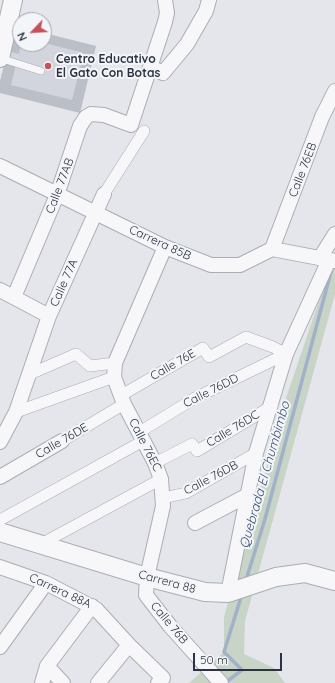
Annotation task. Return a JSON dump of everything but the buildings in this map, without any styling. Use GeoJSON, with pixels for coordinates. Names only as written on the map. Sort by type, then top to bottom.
{"type":"FeatureCollection","features":[{"type":"Feature","properties":{"kind":"street"},"geometry":{"type":"LineString","coordinates":[[0,58],[13,0]]}},
{"type":"Feature","properties":{"kind":"street"},"geometry":{"type":"LineString","coordinates":[[157,70],[167,13],[165,0]]}},
{"type":"Feature","properties":{"kind":"street"},"geometry":{"type":"LineString","coordinates":[[157,70],[187,44],[206,11],[209,0]]}},
{"type":"Feature","properties":{"kind":"street","name":"Calle 77AB"},"geometry":{"type":"LineString","coordinates":[[14,297],[57,195],[80,126],[86,117],[96,114],[104,115],[131,125],[141,90],[157,70]]}},
{"type":"Feature","properties":{"kind":"street","name":"Calle 76EB"},"geometry":{"type":"LineString","coordinates":[[272,248],[322,117],[335,91]]}},
{"type":"Feature","properties":{"kind":"street","name":"Calle 77A"},"geometry":{"type":"LineString","coordinates":[[0,442],[16,412],[49,316],[95,213],[104,194],[144,131]]}},
{"type":"Feature","properties":{"kind":"street","name":"Carrera 85B"},"geometry":{"type":"LineString","coordinates":[[0,166],[95,213],[211,265],[230,266],[249,262],[272,248]]}},
{"type":"Feature","properties":{"kind":"street"},"geometry":{"type":"LineString","coordinates":[[239,590],[246,496],[256,453],[272,406],[286,354],[328,259],[335,234]]}},
{"type":"Feature","properties":{"kind":"street","name":"Calle 76EC"},"geometry":{"type":"LineString","coordinates":[[147,577],[161,520],[163,498],[162,479],[122,400],[114,377],[116,363],[166,246]]}},
{"type":"Feature","properties":{"kind":"street"},"geometry":{"type":"LineString","coordinates":[[272,248],[328,259]]}},
{"type":"Feature","properties":{"kind":"street"},"geometry":{"type":"LineString","coordinates":[[0,290],[49,316]]}},
{"type":"Feature","properties":{"kind":"street","name":"Calle 76E"},"geometry":{"type":"LineString","coordinates":[[122,400],[203,348],[209,357],[246,337],[273,346],[286,354]]}},
{"type":"Feature","properties":{"kind":"street"},"geometry":{"type":"LineString","coordinates":[[30,374],[76,354],[90,366],[116,363]]}},
{"type":"Feature","properties":{"kind":"street","name":"Calle 76DD"},"geometry":{"type":"LineString","coordinates":[[0,520],[141,437],[195,398],[286,354]]}},
{"type":"Feature","properties":{"kind":"street"},"geometry":{"type":"LineString","coordinates":[[16,412],[114,377]]}},
{"type":"Feature","properties":{"kind":"street","name":"Calle 76DE"},"geometry":{"type":"LineString","coordinates":[[0,477],[62,441],[122,400]]}},
{"type":"Feature","properties":{"kind":"street","name":"Calle 76DC"},"geometry":{"type":"LineString","coordinates":[[155,463],[192,444],[197,451],[272,406]]}},
{"type":"Feature","properties":{"kind":"street","name":"Calle 76DB"},"geometry":{"type":"LineString","coordinates":[[163,498],[186,493],[256,453]]}},
{"type":"Feature","properties":{"kind":"street"},"geometry":{"type":"LineString","coordinates":[[41,544],[162,479]]}},
{"type":"Feature","properties":{"kind":"street"},"geometry":{"type":"LineString","coordinates":[[195,522],[246,496]]}},
{"type":"Feature","properties":{"kind":"street","name":"Carrera 88"},"geometry":{"type":"LineString","coordinates":[[0,532],[147,577],[205,592],[239,590],[276,577],[305,573],[335,581]]}},
{"type":"Feature","properties":{"kind":"street","name":"Carrera 88A"},"geometry":{"type":"LineString","coordinates":[[0,567],[46,584],[96,608],[160,681]]}},
{"type":"Feature","properties":{"kind":"street","name":"Calle 76B"},"geometry":{"type":"LineString","coordinates":[[147,577],[146,595],[170,626],[221,683]]}},
{"type":"Feature","properties":{"kind":"street"},"geometry":{"type":"LineString","coordinates":[[0,647],[6,628],[46,584]]}},
{"type":"Feature","properties":{"kind":"street"},"geometry":{"type":"LineString","coordinates":[[42,683],[47,666],[92,606]]}},
{"type":"Feature","properties":{"kind":"street"},"geometry":{"type":"LineString","coordinates":[[98,683],[128,645]]}},
{"type":"Feature","properties":{"kind":"street"},"geometry":{"type":"LineString","coordinates":[[47,666],[63,683]]}},
{"type":"Feature","properties":{"kind":"lane"},"geometry":{"type":"LineString","coordinates":[[0,58],[41,72]]}},
{"type":"Feature","properties":{"kind":"shaded area"},"geometry":{"type":"Polygon","coordinates":[[[12,34],[12,52],[52,52],[52,35],[96,46],[80,113],[0,81],[12,34]]]}},
{"type":"Feature","properties":{"kind":"green space"},"geometry":{"type":"Polygon","coordinates":[[[335,254],[335,294],[245,621],[244,654],[274,668],[285,683],[189,683],[224,652],[224,617],[286,398],[335,254]]]}},
{"type":"Feature","properties":{"kind":"waterway","name":"Quebrada El Chumbimbo"},"geometry":{"type":"LineString","coordinates":[[246,580],[265,519],[332,268]]}},
{"type":"Feature","properties":{"kind":"waterway","name":"Quebrada El Chumbimbo"},"geometry":{"type":"LineString","coordinates":[[225,683],[242,670],[224,652],[242,594]]}},
{"type":"Feature","properties":{"kind":"place","name":"Centro Educativo El Gato Con Botas"},"geometry":{"type":"Point","coordinates":[48,66]}}]}
